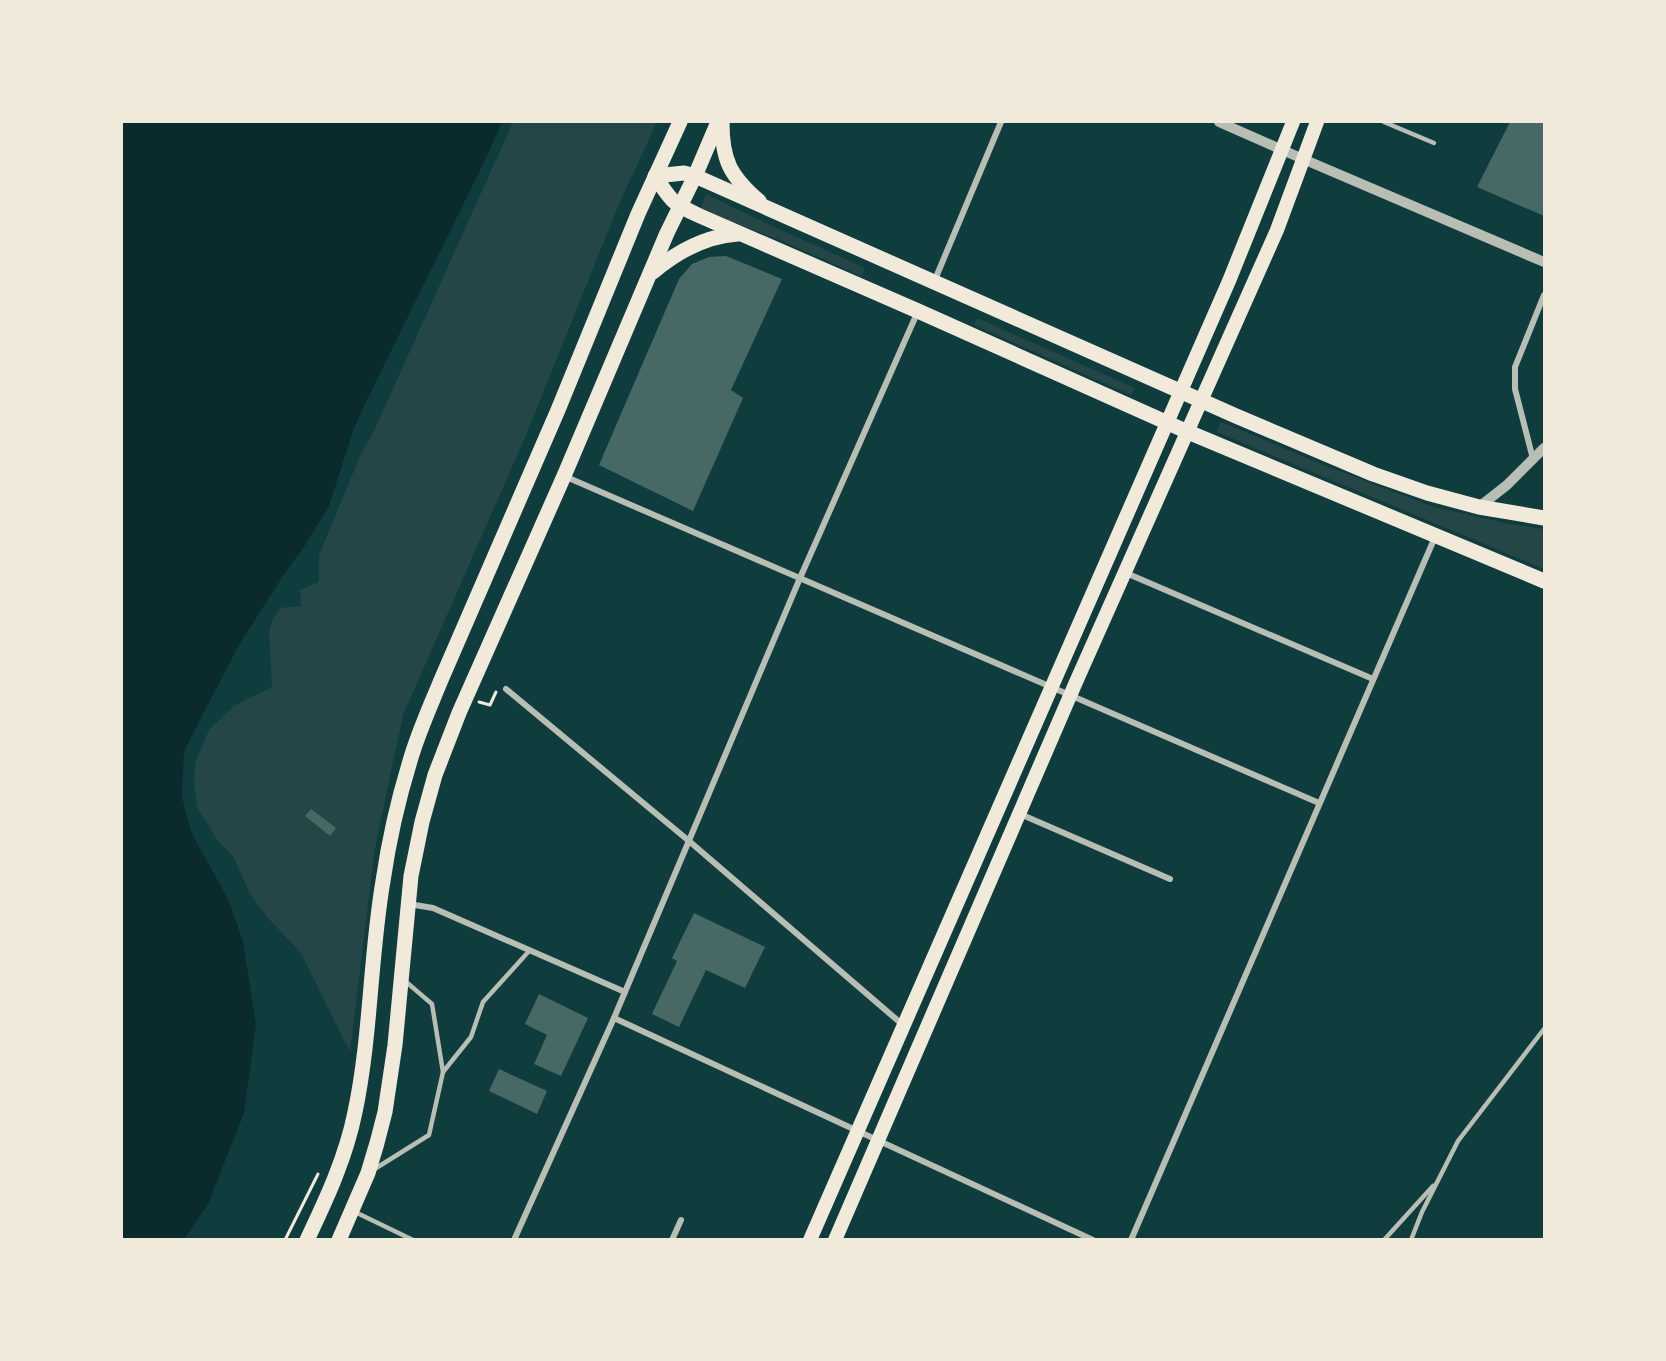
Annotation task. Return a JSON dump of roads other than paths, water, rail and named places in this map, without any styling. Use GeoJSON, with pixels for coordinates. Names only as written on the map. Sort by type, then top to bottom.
{"type":"FeatureCollection","features":[{"type":"Feature","properties":{"kind":"highway"},"geometry":{"type":"LineString","coordinates":[[307,1239],[340,1168],[355,1112],[364,1052],[382,883],[394,817],[410,760],[433,698],[680,122]]}},
{"type":"Feature","properties":{"kind":"highway"},"geometry":{"type":"LineString","coordinates":[[339,1239],[368,1173],[388,1096],[408,903],[417,843],[429,794],[445,747],[650,274],[720,122]]}},
{"type":"Feature","properties":{"kind":"highway"},"geometry":{"type":"LineString","coordinates":[[720,122],[724,156],[731,172],[754,196],[776,213]]}},
{"type":"Feature","properties":{"kind":"highway"},"geometry":{"type":"LineString","coordinates":[[655,176],[684,173],[695,176],[1179,392],[1372,474],[1427,493],[1479,507],[1545,518]]}},
{"type":"Feature","properties":{"kind":"highway"},"geometry":{"type":"LineString","coordinates":[[655,176],[671,201],[680,207],[1188,432],[1545,581]]}},
{"type":"Feature","properties":{"kind":"highway"},"geometry":{"type":"LineString","coordinates":[[650,274],[669,258],[697,243],[740,234]]}},
{"type":"Feature","properties":{"kind":"main road"},"geometry":{"type":"LineString","coordinates":[[810,1239],[1229,281],[1293,122]]}},
{"type":"Feature","properties":{"kind":"main road"},"geometry":{"type":"LineString","coordinates":[[835,1239],[1277,230],[1317,122]]}},
{"type":"Feature","properties":{"kind":"street"},"geometry":{"type":"LineString","coordinates":[[934,283],[1001,122]]}},
{"type":"Feature","properties":{"kind":"street"},"geometry":{"type":"LineString","coordinates":[[1219,122],[1545,262]]}},
{"type":"Feature","properties":{"kind":"street"},"geometry":{"type":"LineString","coordinates":[[1534,459],[1515,389],[1515,367],[1545,294]]}},
{"type":"Feature","properties":{"kind":"street"},"geometry":{"type":"LineString","coordinates":[[514,1239],[614,1018],[800,578],[918,311]]}},
{"type":"Feature","properties":{"kind":"street"},"geometry":{"type":"LineString","coordinates":[[1479,507],[1507,485],[1545,448]]}},
{"type":"Feature","properties":{"kind":"street"},"geometry":{"type":"LineString","coordinates":[[564,476],[1319,803]]}},
{"type":"Feature","properties":{"kind":"street"},"geometry":{"type":"LineString","coordinates":[[1131,1239],[1435,537]]}},
{"type":"Feature","properties":{"kind":"street"},"geometry":{"type":"LineString","coordinates":[[1125,573],[1373,679]]}},
{"type":"Feature","properties":{"kind":"street"},"geometry":{"type":"LineString","coordinates":[[506,689],[689,841],[903,1025]]}},
{"type":"Feature","properties":{"kind":"street"},"geometry":{"type":"LineString","coordinates":[[1020,813],[1170,879]]}},
{"type":"Feature","properties":{"kind":"street"},"geometry":{"type":"LineString","coordinates":[[408,903],[433,908],[625,992]]}},
{"type":"Feature","properties":{"kind":"street"},"geometry":{"type":"LineString","coordinates":[[614,1018],[1093,1239]]}},
{"type":"Feature","properties":{"kind":"street"},"geometry":{"type":"LineString","coordinates":[[672,1239],[681,1220]]}},
{"type":"Feature","properties":{"kind":"lane"},"geometry":{"type":"LineString","coordinates":[[1384,122],[1434,143]]}},
{"type":"Feature","properties":{"kind":"lane"},"geometry":{"type":"LineString","coordinates":[[442,1072],[471,1036],[483,1002],[530,950]]}},
{"type":"Feature","properties":{"kind":"lane"},"geometry":{"type":"LineString","coordinates":[[368,1173],[429,1135],[442,1072],[432,1004],[400,978]]}},
{"type":"Feature","properties":{"kind":"lane"},"geometry":{"type":"LineString","coordinates":[[1411,1239],[1458,1141],[1545,1029]]}},
{"type":"Feature","properties":{"kind":"lane"},"geometry":{"type":"LineString","coordinates":[[1384,1239],[1438,1180]]}},
{"type":"Feature","properties":{"kind":"lane"},"geometry":{"type":"LineString","coordinates":[[353,1211],[413,1239]]}}]}
